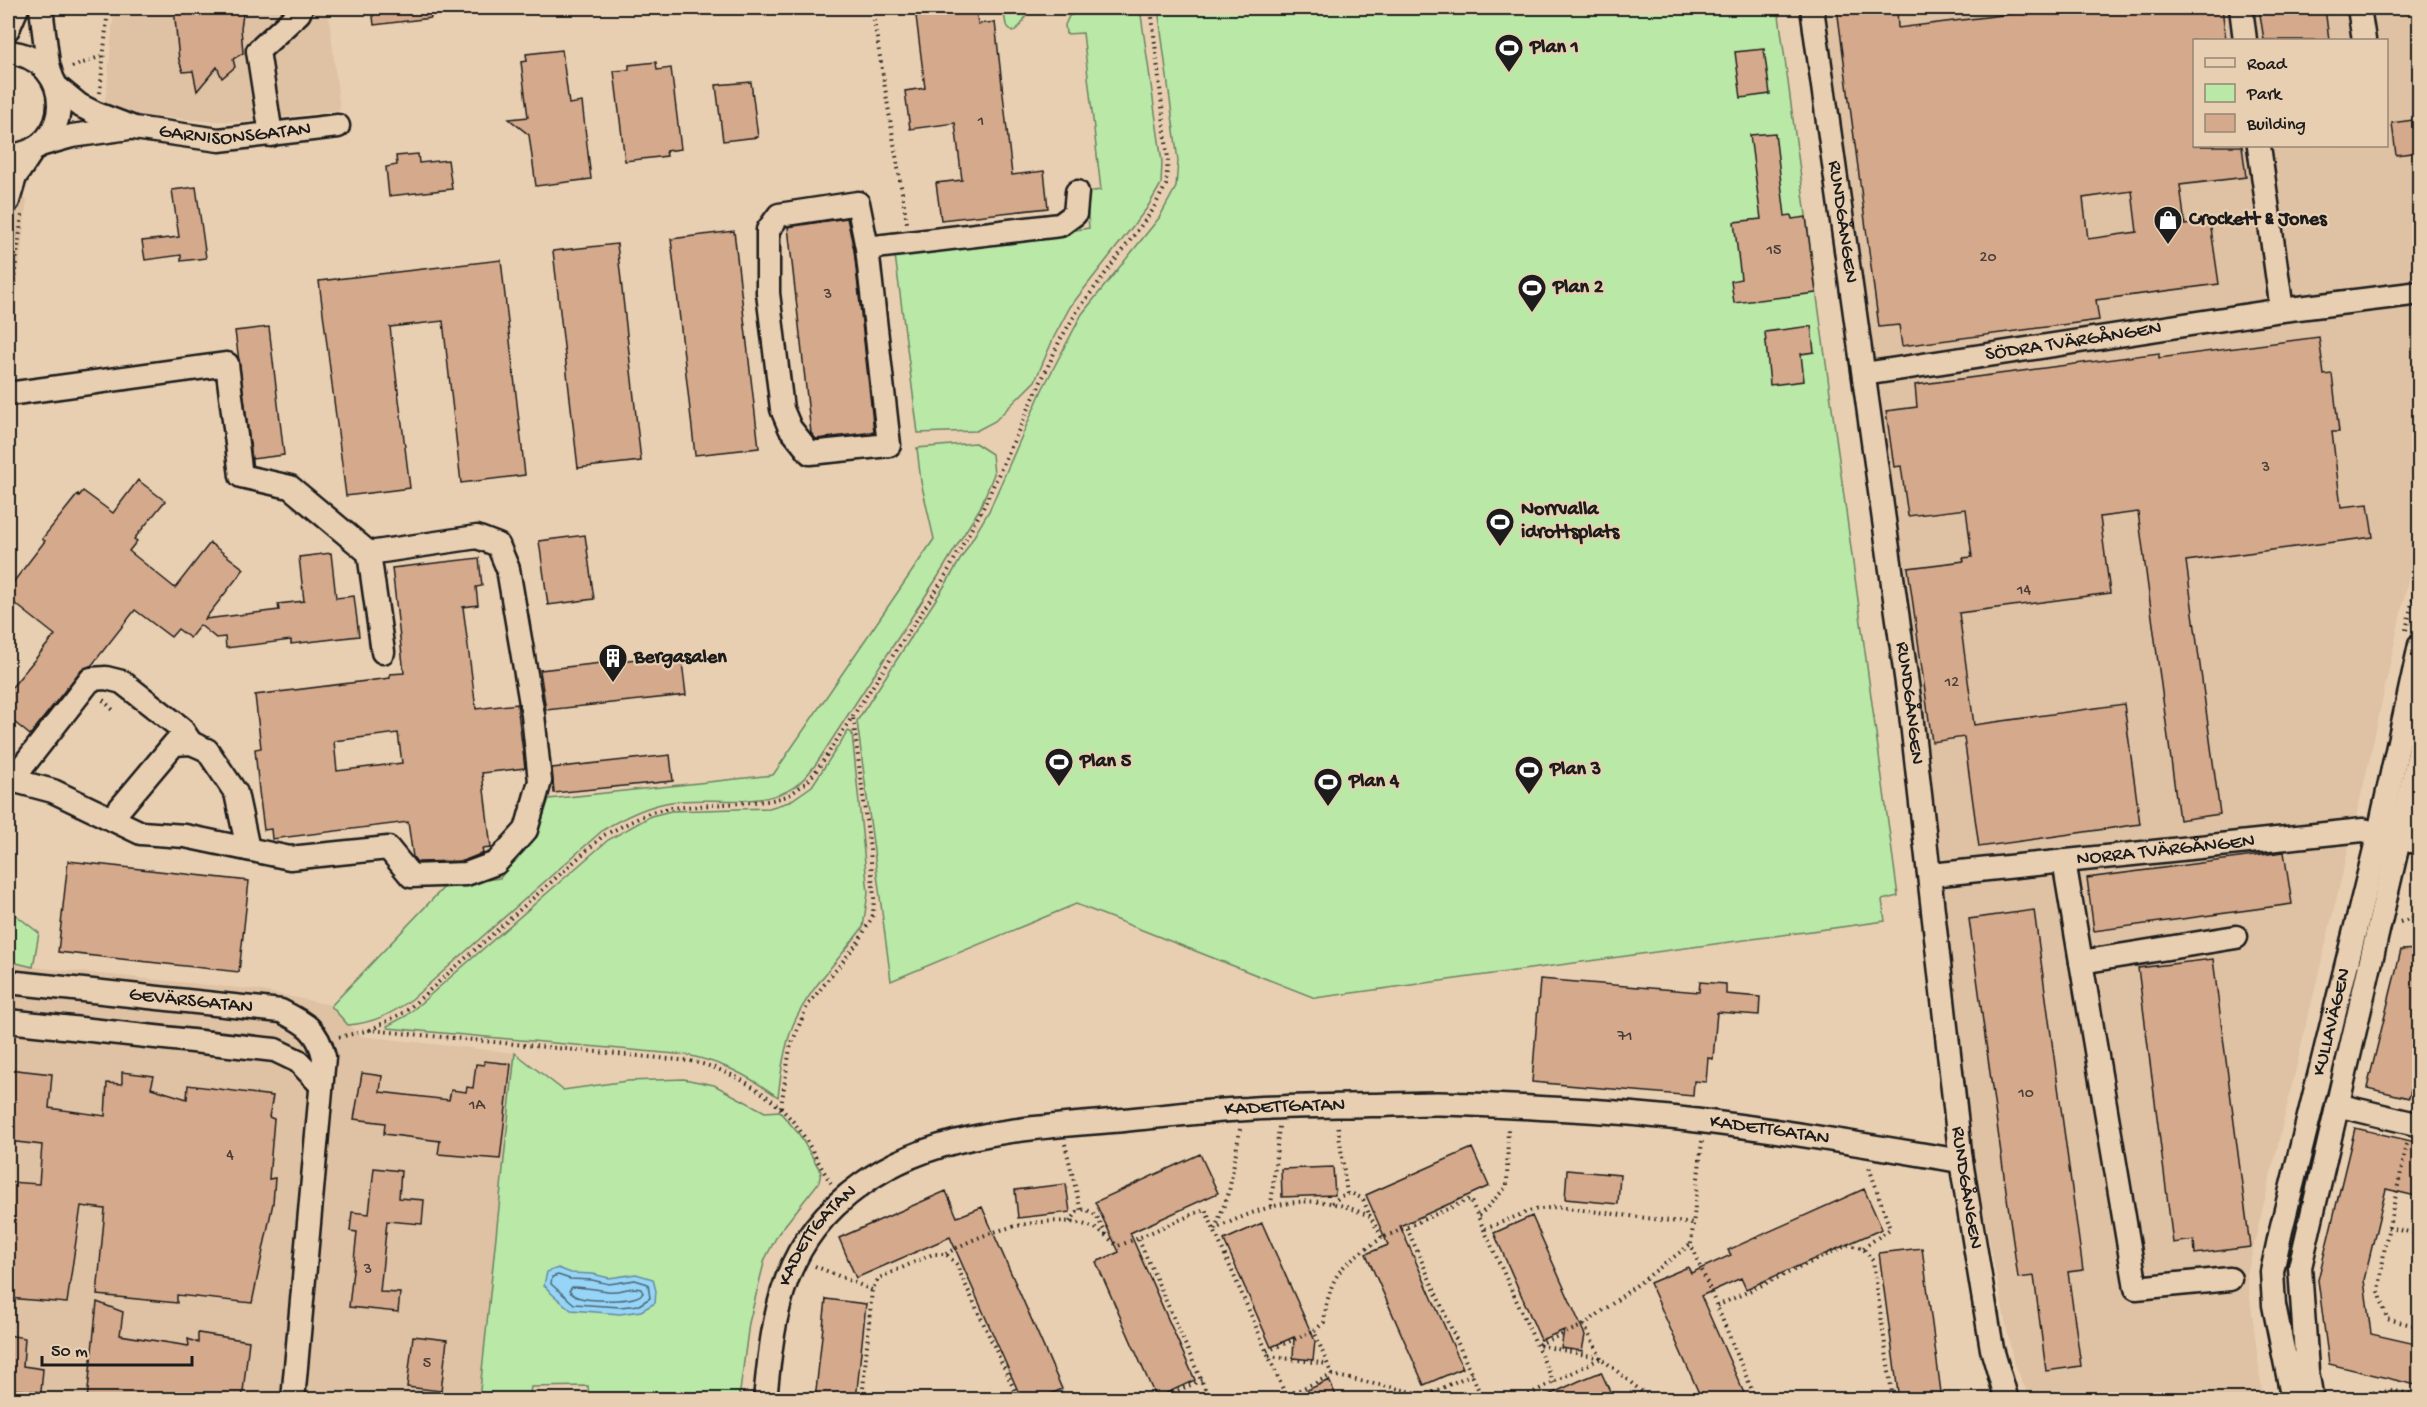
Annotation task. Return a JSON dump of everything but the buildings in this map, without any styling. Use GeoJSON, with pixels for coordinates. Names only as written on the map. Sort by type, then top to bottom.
{"type":"FeatureCollection","features":[{"type":"Feature","properties":{"kind":"street"},"geometry":{"type":"LineString","coordinates":[[8,29],[16,8]]}},
{"type":"Feature","properties":{"kind":"street"},"geometry":{"type":"LineString","coordinates":[[8,201],[15,177],[36,147],[53,129],[57,119],[59,98],[48,64],[41,8]]}},
{"type":"Feature","properties":{"kind":"street"},"geometry":{"type":"LineString","coordinates":[[271,135],[258,51],[299,14],[301,8]]}},
{"type":"Feature","properties":{"kind":"street","name":"RUNDGÅNGEN"},"geometry":{"type":"LineString","coordinates":[[1812,8],[1910,705],[1931,875],[1961,1161],[1992,1349],[2007,1400]]}},
{"type":"Feature","properties":{"kind":"street"},"geometry":{"type":"LineString","coordinates":[[2241,8],[2245,39]]}},
{"type":"Feature","properties":{"kind":"street"},"geometry":{"type":"LineString","coordinates":[[2359,8],[2364,39]]}},
{"type":"Feature","properties":{"kind":"street","name":"GARNISONSGATAN"},"geometry":{"type":"LineString","coordinates":[[8,52],[17,53],[38,62],[55,83],[80,105],[134,128]]}},
{"type":"Feature","properties":{"kind":"street","name":"GARNISONSGATAN"},"geometry":{"type":"LineString","coordinates":[[8,156],[18,155],[72,136],[134,128],[157,122],[219,140],[338,126]]}},
{"type":"Feature","properties":{"kind":"street"},"geometry":{"type":"LineString","coordinates":[[2259,147],[2282,310],[2420,293]]}},
{"type":"Feature","properties":{"kind":"street"},"geometry":{"type":"LineString","coordinates":[[867,248],[1060,225],[1075,214],[1077,192]]}},
{"type":"Feature","properties":{"kind":"street"},"geometry":{"type":"LineString","coordinates":[[858,203],[867,248],[889,445],[810,453],[790,428],[782,409],[768,293],[768,230],[779,215],[858,203]]}},
{"type":"Feature","properties":{"kind":"street","name":"SÖDRA TVÄRGÅNGEN"},"geometry":{"type":"LineString","coordinates":[[1864,374],[2282,310]]}},
{"type":"Feature","properties":{"kind":"street"},"geometry":{"type":"LineString","coordinates":[[8,394],[227,364],[241,476],[290,487],[369,553],[383,652]]}},
{"type":"Feature","properties":{"kind":"street"},"geometry":{"type":"LineString","coordinates":[[191,743],[181,728],[122,682],[106,678],[92,679],[10,779],[53,791],[141,833],[185,836],[290,858],[388,848],[411,876],[466,874],[496,863],[526,830],[540,781],[532,715],[508,568],[498,545],[477,537],[369,553]]}},
{"type":"Feature","properties":{"kind":"street","name":"KULLAVÄGEN"},"geometry":{"type":"LineString","coordinates":[[2293,1400],[2274,1305],[2272,1272],[2281,1230],[2400,838],[2420,645]]}},
{"type":"Feature","properties":{"kind":"street"},"geometry":{"type":"LineString","coordinates":[[111,819],[174,744],[191,743],[207,750],[236,793],[248,849]]}},
{"type":"Feature","properties":{"kind":"street","name":"KULLAVÄGEN"},"geometry":{"type":"LineString","coordinates":[[2321,1398],[2307,1371],[2300,1267],[2420,749]]}},
{"type":"Feature","properties":{"kind":"street","name":"NORRA TVÄRGÅNGEN"},"geometry":{"type":"LineString","coordinates":[[1931,875],[2363,831],[2400,838]]}},
{"type":"Feature","properties":{"kind":"street"},"geometry":{"type":"LineString","coordinates":[[2064,861],[2136,1288],[2230,1279]]}},
{"type":"Feature","properties":{"kind":"street"},"geometry":{"type":"LineString","coordinates":[[2081,963],[2236,937]]}},
{"type":"Feature","properties":{"kind":"street","name":"GEVÄRSGATAN"},"geometry":{"type":"LineString","coordinates":[[8,982],[281,1011],[305,1023],[320,1041]]}},
{"type":"Feature","properties":{"kind":"street","name":"GEVÄRSGATAN"},"geometry":{"type":"LineString","coordinates":[[8,1021],[275,1050],[298,1061],[321,1085]]}},
{"type":"Feature","properties":{"kind":"street"},"geometry":{"type":"LineString","coordinates":[[293,1400],[324,1057],[320,1041]]}},
{"type":"Feature","properties":{"kind":"street","name":"KADETTGATAN"},"geometry":{"type":"LineString","coordinates":[[765,1400],[774,1319],[784,1285],[795,1258],[818,1224],[861,1184],[883,1170],[939,1145],[972,1138],[1061,1126],[1243,1109],[1456,1104],[1597,1111],[1704,1123],[1961,1161]]}},
{"type":"Feature","properties":{"kind":"street"},"geometry":{"type":"LineString","coordinates":[[2337,1105],[2420,1125]]}},
{"type":"Feature","properties":{"kind":"path"},"geometry":{"type":"LineString","coordinates":[[99,100],[108,8]]}},
{"type":"Feature","properties":{"kind":"path"},"geometry":{"type":"LineString","coordinates":[[872,8],[910,242]]}},
{"type":"Feature","properties":{"kind":"path"},"geometry":{"type":"LineString","coordinates":[[320,1041],[370,1030],[405,1012],[604,835],[651,812],[670,808],[768,801],[788,796],[808,781],[853,718],[943,580],[983,508],[1060,340],[1078,310],[1152,211],[1166,185],[1168,159],[1151,8]]}},
{"type":"Feature","properties":{"kind":"path"},"geometry":{"type":"LineString","coordinates":[[72,67],[102,56]]}},
{"type":"Feature","properties":{"kind":"path"},"geometry":{"type":"LineString","coordinates":[[8,246],[18,231],[9,318]]}},
{"type":"Feature","properties":{"kind":"path"},"geometry":{"type":"LineString","coordinates":[[100,697],[115,712]]}},
{"type":"Feature","properties":{"kind":"path"},"geometry":{"type":"LineString","coordinates":[[781,1107],[790,1048],[807,1006],[859,941],[873,915],[870,850],[853,718]]}},
{"type":"Feature","properties":{"kind":"path"},"geometry":{"type":"LineString","coordinates":[[2397,923],[2420,915]]}},
{"type":"Feature","properties":{"kind":"path"},"geometry":{"type":"LineString","coordinates":[[370,1030],[712,1065],[781,1107],[802,1135],[832,1184]]}},
{"type":"Feature","properties":{"kind":"path"},"geometry":{"type":"LineString","coordinates":[[1335,1106],[1347,1194]]}},
{"type":"Feature","properties":{"kind":"path"},"geometry":{"type":"LineString","coordinates":[[1271,1206],[1281,1107]]}},
{"type":"Feature","properties":{"kind":"path"},"geometry":{"type":"LineString","coordinates":[[1479,1216],[1507,1186],[1508,1108]]}},
{"type":"Feature","properties":{"kind":"path"},"geometry":{"type":"LineString","coordinates":[[1215,1229],[1228,1192],[1243,1109]]}},
{"type":"Feature","properties":{"kind":"path"},"geometry":{"type":"LineString","coordinates":[[1704,1123],[1692,1244],[1756,1400]]}},
{"type":"Feature","properties":{"kind":"path"},"geometry":{"type":"LineString","coordinates":[[1061,1126],[1081,1211]]}},
{"type":"Feature","properties":{"kind":"path"},"geometry":{"type":"LineString","coordinates":[[2407,1144],[2388,1228],[2379,1291],[2387,1319],[2417,1327],[2420,1307]]}},
{"type":"Feature","properties":{"kind":"path"},"geometry":{"type":"LineString","coordinates":[[1862,1145],[1890,1229],[1863,1248]]}},
{"type":"Feature","properties":{"kind":"path"},"geometry":{"type":"LineString","coordinates":[[1331,1203],[1351,1193],[1363,1199],[1382,1238]]}},
{"type":"Feature","properties":{"kind":"path"},"geometry":{"type":"LineString","coordinates":[[1267,1351],[1314,1331],[1324,1322],[1335,1276],[1349,1259],[1382,1238],[1470,1199],[1554,1383]]}},
{"type":"Feature","properties":{"kind":"path"},"geometry":{"type":"LineString","coordinates":[[1215,1229],[1271,1206],[1311,1201],[1331,1203],[1370,1216]]}},
{"type":"Feature","properties":{"kind":"path"},"geometry":{"type":"LineString","coordinates":[[1485,1229],[1533,1210],[1558,1207],[1694,1224]]}},
{"type":"Feature","properties":{"kind":"path"},"geometry":{"type":"LineString","coordinates":[[1070,1222],[1077,1212],[1085,1209],[1096,1215],[1107,1238]]}},
{"type":"Feature","properties":{"kind":"path"},"geometry":{"type":"LineString","coordinates":[[862,1400],[872,1290],[879,1278],[933,1254],[946,1254],[965,1242],[1021,1226],[1070,1222],[1094,1227],[1118,1246],[1205,1209],[1286,1395]]}},
{"type":"Feature","properties":{"kind":"path"},"geometry":{"type":"LineString","coordinates":[[1407,1228],[1483,1400]]}},
{"type":"Feature","properties":{"kind":"path"},"geometry":{"type":"LineString","coordinates":[[2388,1228],[2420,1234]]}},
{"type":"Feature","properties":{"kind":"path"},"geometry":{"type":"LineString","coordinates":[[1138,1238],[1210,1400]]}},
{"type":"Feature","properties":{"kind":"path"},"geometry":{"type":"LineString","coordinates":[[1537,1345],[1584,1325],[1692,1244]]}},
{"type":"Feature","properties":{"kind":"path"},"geometry":{"type":"LineString","coordinates":[[1717,1306],[1848,1245],[1863,1248],[1873,1261],[1893,1400]]}},
{"type":"Feature","properties":{"kind":"path"},"geometry":{"type":"LineString","coordinates":[[946,1254],[956,1263],[1019,1400]]}},
{"type":"Feature","properties":{"kind":"path"},"geometry":{"type":"LineString","coordinates":[[795,1258],[872,1290]]}},
{"type":"Feature","properties":{"kind":"path"},"geometry":{"type":"LineString","coordinates":[[1584,1325],[1601,1359],[1652,1400]]}},
{"type":"Feature","properties":{"kind":"path"},"geometry":{"type":"LineString","coordinates":[[1314,1331],[1332,1376]]}},
{"type":"Feature","properties":{"kind":"path"},"geometry":{"type":"LineString","coordinates":[[1537,1345],[1601,1359]]}},
{"type":"Feature","properties":{"kind":"path"},"geometry":{"type":"LineString","coordinates":[[1269,1356],[1328,1365]]}},
{"type":"Feature","properties":{"kind":"path"},"geometry":{"type":"LineString","coordinates":[[1518,1400],[1601,1359]]}},
{"type":"Feature","properties":{"kind":"path"},"geometry":{"type":"LineString","coordinates":[[1429,1397],[1472,1374]]}},
{"type":"Feature","properties":{"kind":"path"},"geometry":{"type":"LineString","coordinates":[[1277,1400],[1332,1376],[1451,1400]]}},
{"type":"Feature","properties":{"kind":"path"},"geometry":{"type":"LineString","coordinates":[[1156,1400],[1202,1380]]}},
{"type":"Feature","properties":{"kind":"path"},"geometry":{"type":"LineString","coordinates":[[2321,1398],[2393,1391],[2420,1395]]}},
{"type":"Feature","properties":{"kind":"shaded area"},"geometry":{"type":"Polygon","coordinates":[[[114,8],[328,8],[340,110],[245,122],[102,112],[107,90],[114,8]]]}},
{"type":"Feature","properties":{"kind":"shaded area"},"geometry":{"type":"Polygon","coordinates":[[[1822,8],[2419,8],[2419,529],[2369,762],[2247,1274],[2263,1399],[2030,1399],[2013,1360],[1968,1133],[1822,8]]]}},
{"type":"Feature","properties":{"kind":"shaded area"},"geometry":{"type":"Polygon","coordinates":[[[8,188],[27,200],[8,369],[8,188]]]}},
{"type":"Feature","properties":{"kind":"shaded area"},"geometry":{"type":"Polygon","coordinates":[[[8,961],[33,967],[258,990],[331,1005],[361,1036],[515,1053],[479,1399],[8,1400],[8,961]]]}},
{"type":"Feature","properties":{"kind":"green space"},"geometry":{"type":"Polygon","coordinates":[[[1003,8],[1020,8],[1028,12],[1021,25],[1013,32],[1006,25],[1003,8]]]}},
{"type":"Feature","properties":{"kind":"green space"},"geometry":{"type":"Polygon","coordinates":[[[1088,8],[1140,8],[1162,162],[1161,184],[1147,208],[1070,307],[1035,381],[995,421],[976,431],[918,433],[895,255],[1089,228],[1086,192],[1101,190],[1083,33],[1066,34],[1065,25],[1069,16],[1088,8]]]}},
{"type":"Feature","properties":{"kind":"green space","name":"Norrvalla idrottsplats"},"geometry":{"type":"Polygon","coordinates":[[[1158,8],[1778,8],[1898,896],[1882,900],[1885,921],[1315,998],[1076,904],[891,981],[857,721],[947,582],[989,511],[1042,390],[1082,314],[1159,218],[1176,187],[1178,161],[1158,8]]]}},
{"type":"Feature","properties":{"kind":"green space"},"geometry":{"type":"Polygon","coordinates":[[[975,443],[992,454],[994,474],[980,508],[816,764],[800,782],[781,794],[766,798],[671,802],[644,809],[619,821],[603,830],[412,999],[382,1017],[348,1025],[331,1006],[446,885],[500,878],[539,829],[549,799],[773,775],[934,539],[921,482],[917,448],[975,443]]]}},
{"type":"Feature","properties":{"kind":"green space"},"geometry":{"type":"Polygon","coordinates":[[[848,731],[852,733],[868,893],[863,927],[816,986],[793,1025],[787,1042],[778,1097],[735,1071],[687,1055],[388,1028],[387,1026],[406,1016],[608,840],[651,816],[671,811],[769,808],[789,802],[812,786],[848,731]]]}},
{"type":"Feature","properties":{"kind":"green space"},"geometry":{"type":"Polygon","coordinates":[[[8,909],[39,933],[33,967],[8,961],[8,909]]]}},
{"type":"Feature","properties":{"kind":"green space"},"geometry":{"type":"Polygon","coordinates":[[[515,1053],[563,1090],[627,1081],[684,1079],[714,1085],[765,1112],[779,1111],[799,1134],[821,1172],[819,1182],[778,1234],[765,1259],[749,1323],[739,1399],[589,1399],[588,1386],[531,1387],[529,1399],[479,1400],[515,1053]]]}},
{"type":"Feature","properties":{"kind":"water"},"geometry":{"type":"Polygon","coordinates":[[[558,1268],[571,1273],[593,1274],[609,1278],[636,1274],[653,1279],[656,1291],[655,1303],[641,1311],[620,1314],[571,1310],[544,1285],[547,1272],[558,1268]]]}},
{"type":"Feature","properties":{"kind":"place","name":"Plan 1"},"geometry":{"type":"Point","coordinates":[1509,74]}},
{"type":"Feature","properties":{"kind":"place","name":"Crockett & Jones"},"geometry":{"type":"Point","coordinates":[2168,246]}},
{"type":"Feature","properties":{"kind":"place","name":"Plan 2"},"geometry":{"type":"Point","coordinates":[1532,314]}},
{"type":"Feature","properties":{"kind":"place","name":"Norrvalla idrottsplats"},"geometry":{"type":"Point","coordinates":[1500,548]}},
{"type":"Feature","properties":{"kind":"place","name":"Bergasalen"},"geometry":{"type":"Point","coordinates":[613,684]}},
{"type":"Feature","properties":{"kind":"place","name":"Plan 5"},"geometry":{"type":"Point","coordinates":[1059,788]}},
{"type":"Feature","properties":{"kind":"place","name":"Plan 3"},"geometry":{"type":"Point","coordinates":[1529,796]}},
{"type":"Feature","properties":{"kind":"place","name":"Plan 4"},"geometry":{"type":"Point","coordinates":[1328,808]}}]}
